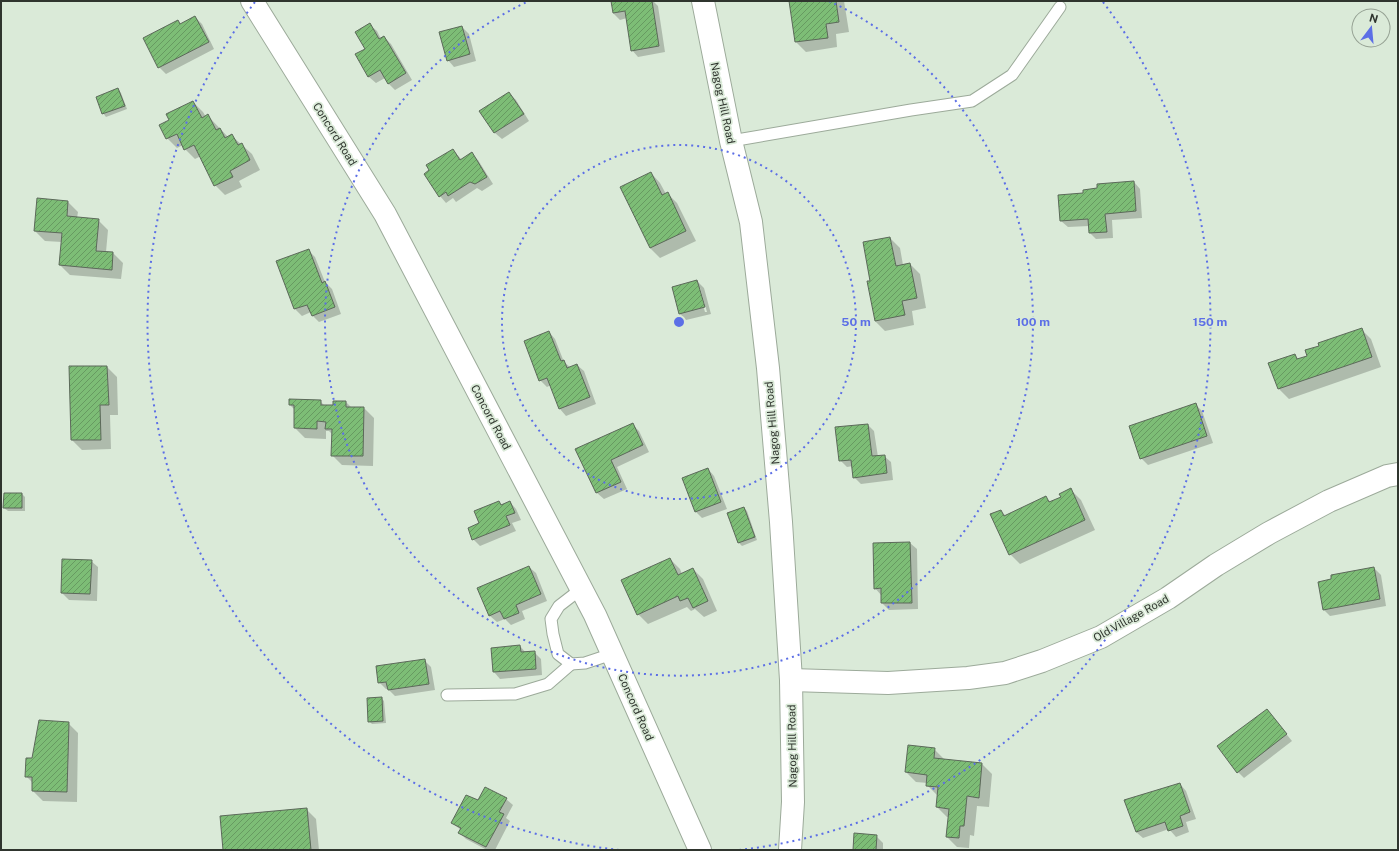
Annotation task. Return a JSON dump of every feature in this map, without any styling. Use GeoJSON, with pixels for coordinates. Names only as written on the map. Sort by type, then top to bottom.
{"type":"FeatureCollection","features":[{"type":"Feature","properties":{"kind":"street","name":"Concord Road"},"geometry":{"type":"LineString","coordinates":[[252,1],[385,214],[595,615],[700,850]]}},
{"type":"Feature","properties":{"kind":"street","name":"Nagog Hill Road"},"geometry":{"type":"LineString","coordinates":[[703,1],[731,141],[751,222],[766,353],[781,522],[791,680],[793,802],[790,850]]}},
{"type":"Feature","properties":{"kind":"street","name":"Old Village Road"},"geometry":{"type":"LineString","coordinates":[[791,680],[888,683],[968,678],[1005,673],[1042,661],[1108,633],[1168,598],[1216,565],[1269,532],[1329,501],[1387,476],[1398,474]]}},
{"type":"Feature","properties":{"kind":"lane"},"geometry":{"type":"LineString","coordinates":[[731,141],[903,111],[972,101],[1012,76],[1060,7]]}},
{"type":"Feature","properties":{"kind":"lane"},"geometry":{"type":"LineString","coordinates":[[571,664],[558,654],[552,634],[551,619],[559,606],[581,589]]}},
{"type":"Feature","properties":{"kind":"lane"},"geometry":{"type":"LineString","coordinates":[[447,695],[516,694],[548,684],[571,664],[585,663],[612,654]]}},
{"type":"Feature","properties":{"kind":"building"},"geometry":{"type":"Polygon","coordinates":[[[611,1],[652,1],[659,46],[631,51],[625,11],[613,13],[611,1]]]}},
{"type":"Feature","properties":{"kind":"building"},"geometry":{"type":"Polygon","coordinates":[[[789,1],[836,1],[839,22],[826,24],[828,38],[795,42],[789,1]]]}},
{"type":"Feature","properties":{"kind":"building"},"geometry":{"type":"Polygon","coordinates":[[[195,16],[209,42],[158,68],[143,38],[178,20],[180,24],[195,16]]]}},
{"type":"Feature","properties":{"kind":"building"},"geometry":{"type":"Polygon","coordinates":[[[370,23],[379,39],[384,36],[406,73],[388,84],[380,70],[368,77],[355,54],[365,49],[355,32],[370,23]]]}},
{"type":"Feature","properties":{"kind":"building"},"geometry":{"type":"Polygon","coordinates":[[[462,26],[470,54],[447,61],[439,32],[462,26]]]}},
{"type":"Feature","properties":{"kind":"building"},"geometry":{"type":"Polygon","coordinates":[[[118,88],[125,106],[102,114],[96,97],[118,88]]]}},
{"type":"Feature","properties":{"kind":"building"},"geometry":{"type":"Polygon","coordinates":[[[509,92],[524,114],[494,133],[479,111],[509,92]]]}},
{"type":"Feature","properties":{"kind":"building"},"geometry":{"type":"Polygon","coordinates":[[[193,101],[202,118],[208,114],[216,130],[220,128],[225,138],[232,134],[238,145],[242,143],[250,160],[230,171],[233,177],[214,186],[194,145],[184,150],[177,134],[166,139],[159,125],[169,120],[166,114],[193,101]]]}},
{"type":"Feature","properties":{"kind":"building"},"geometry":{"type":"Polygon","coordinates":[[[453,149],[460,160],[472,152],[487,177],[475,184],[470,182],[448,196],[446,192],[439,197],[424,174],[429,170],[426,165],[453,149]]]}},
{"type":"Feature","properties":{"kind":"building"},"geometry":{"type":"Polygon","coordinates":[[[651,172],[662,195],[668,192],[686,231],[650,248],[620,187],[651,172]]]}},
{"type":"Feature","properties":{"kind":"building"},"geometry":{"type":"Polygon","coordinates":[[[1134,181],[1136,211],[1105,214],[1107,232],[1089,233],[1088,219],[1060,221],[1058,195],[1083,193],[1083,190],[1097,188],[1097,184],[1134,181]]]}},
{"type":"Feature","properties":{"kind":"building"},"geometry":{"type":"Polygon","coordinates":[[[37,198],[68,201],[67,216],[99,219],[96,251],[113,252],[112,270],[59,265],[62,233],[34,231],[37,198]]]}},
{"type":"Feature","properties":{"kind":"building"},"geometry":{"type":"Polygon","coordinates":[[[890,237],[896,266],[910,263],[917,298],[902,301],[905,315],[875,321],[867,281],[870,281],[863,242],[890,237]]]}},
{"type":"Feature","properties":{"kind":"building"},"geometry":{"type":"Polygon","coordinates":[[[309,249],[322,283],[325,281],[335,307],[312,316],[307,305],[294,309],[276,261],[309,249]]]}},
{"type":"Feature","properties":{"kind":"building"},"geometry":{"type":"Polygon","coordinates":[[[697,280],[705,307],[679,314],[672,287],[697,280]]]}},
{"type":"Feature","properties":{"kind":"building"},"geometry":{"type":"Polygon","coordinates":[[[1362,328],[1372,357],[1278,389],[1268,363],[1295,354],[1297,359],[1307,356],[1305,350],[1319,346],[1318,343],[1362,328]]]}},
{"type":"Feature","properties":{"kind":"building"},"geometry":{"type":"Polygon","coordinates":[[[549,331],[561,361],[564,360],[567,368],[577,364],[590,397],[559,409],[547,378],[539,381],[524,341],[549,331]]]}},
{"type":"Feature","properties":{"kind":"building"},"geometry":{"type":"Polygon","coordinates":[[[69,366],[107,366],[109,405],[100,405],[101,440],[71,440],[69,366]]]}},
{"type":"Feature","properties":{"kind":"building"},"geometry":{"type":"Polygon","coordinates":[[[289,399],[321,400],[321,405],[333,405],[333,401],[346,401],[346,407],[364,407],[363,456],[331,456],[332,429],[325,429],[326,422],[317,421],[317,429],[294,428],[294,405],[289,405],[289,399]]]}},
{"type":"Feature","properties":{"kind":"building"},"geometry":{"type":"Polygon","coordinates":[[[1196,403],[1207,436],[1140,459],[1129,426],[1196,403]]]}},
{"type":"Feature","properties":{"kind":"building"},"geometry":{"type":"Polygon","coordinates":[[[633,423],[643,445],[611,460],[621,482],[596,493],[575,449],[633,423]]]}},
{"type":"Feature","properties":{"kind":"building"},"geometry":{"type":"Polygon","coordinates":[[[868,424],[872,456],[885,455],[887,473],[853,478],[851,460],[839,461],[835,427],[868,424]]]}},
{"type":"Feature","properties":{"kind":"building"},"geometry":{"type":"Polygon","coordinates":[[[708,468],[721,502],[695,512],[682,478],[708,468]]]}},
{"type":"Feature","properties":{"kind":"building"},"geometry":{"type":"Polygon","coordinates":[[[1071,488],[1085,520],[1009,555],[990,514],[1001,510],[1004,516],[1046,496],[1049,502],[1061,497],[1059,494],[1071,488]]]}},
{"type":"Feature","properties":{"kind":"building"},"geometry":{"type":"Polygon","coordinates":[[[4,493],[22,493],[22,508],[3,508],[4,493]]]}},
{"type":"Feature","properties":{"kind":"building"},"geometry":{"type":"Polygon","coordinates":[[[499,501],[501,505],[510,501],[515,513],[506,516],[510,525],[472,540],[468,528],[479,523],[474,511],[499,501]]]}},
{"type":"Feature","properties":{"kind":"building"},"geometry":{"type":"Polygon","coordinates":[[[744,507],[755,537],[738,543],[727,513],[744,507]]]}},
{"type":"Feature","properties":{"kind":"building"},"geometry":{"type":"Polygon","coordinates":[[[910,542],[912,603],[881,603],[881,588],[874,589],[873,543],[910,542]]]}},
{"type":"Feature","properties":{"kind":"building"},"geometry":{"type":"Polygon","coordinates":[[[670,558],[678,575],[693,568],[708,601],[693,608],[688,598],[680,601],[678,596],[637,615],[621,580],[670,558]]]}},
{"type":"Feature","properties":{"kind":"building"},"geometry":{"type":"Polygon","coordinates":[[[62,559],[92,560],[90,594],[61,593],[62,559]]]}},
{"type":"Feature","properties":{"kind":"building"},"geometry":{"type":"Polygon","coordinates":[[[529,566],[541,594],[516,605],[519,613],[504,619],[500,611],[489,616],[477,588],[529,566]]]}},
{"type":"Feature","properties":{"kind":"building"},"geometry":{"type":"Polygon","coordinates":[[[1374,567],[1380,599],[1323,610],[1318,582],[1331,579],[1331,575],[1374,567]]]}},
{"type":"Feature","properties":{"kind":"building"},"geometry":{"type":"Polygon","coordinates":[[[520,645],[521,652],[535,651],[536,669],[493,672],[491,648],[520,645]]]}},
{"type":"Feature","properties":{"kind":"building"},"geometry":{"type":"Polygon","coordinates":[[[425,659],[429,684],[388,690],[386,682],[378,683],[376,666],[425,659]]]}},
{"type":"Feature","properties":{"kind":"building"},"geometry":{"type":"Polygon","coordinates":[[[382,697],[383,721],[368,722],[367,698],[382,697]]]}},
{"type":"Feature","properties":{"kind":"building"},"geometry":{"type":"Polygon","coordinates":[[[1267,709],[1287,734],[1237,773],[1217,746],[1267,709]]]}},
{"type":"Feature","properties":{"kind":"building"},"geometry":{"type":"Polygon","coordinates":[[[39,720],[69,722],[67,792],[32,791],[32,777],[25,777],[26,758],[32,758],[39,720]]]}},
{"type":"Feature","properties":{"kind":"building"},"geometry":{"type":"Polygon","coordinates":[[[908,745],[935,748],[934,758],[982,763],[979,798],[967,796],[964,826],[960,826],[959,838],[946,837],[949,809],[936,807],[938,787],[926,786],[927,775],[905,772],[908,745]]]}},
{"type":"Feature","properties":{"kind":"building"},"geometry":{"type":"Polygon","coordinates":[[[1180,783],[1190,812],[1180,816],[1183,826],[1168,831],[1165,822],[1136,832],[1124,800],[1180,783]]]}},
{"type":"Feature","properties":{"kind":"building"},"geometry":{"type":"Polygon","coordinates":[[[485,787],[507,798],[499,812],[504,814],[486,847],[458,833],[461,828],[451,823],[466,795],[478,800],[485,787]]]}},
{"type":"Feature","properties":{"kind":"building"},"geometry":{"type":"Polygon","coordinates":[[[307,808],[311,850],[223,850],[220,816],[307,808]]]}},
{"type":"Feature","properties":{"kind":"building"},"geometry":{"type":"Polygon","coordinates":[[[854,833],[877,835],[876,850],[853,850],[854,833]]]}}]}
